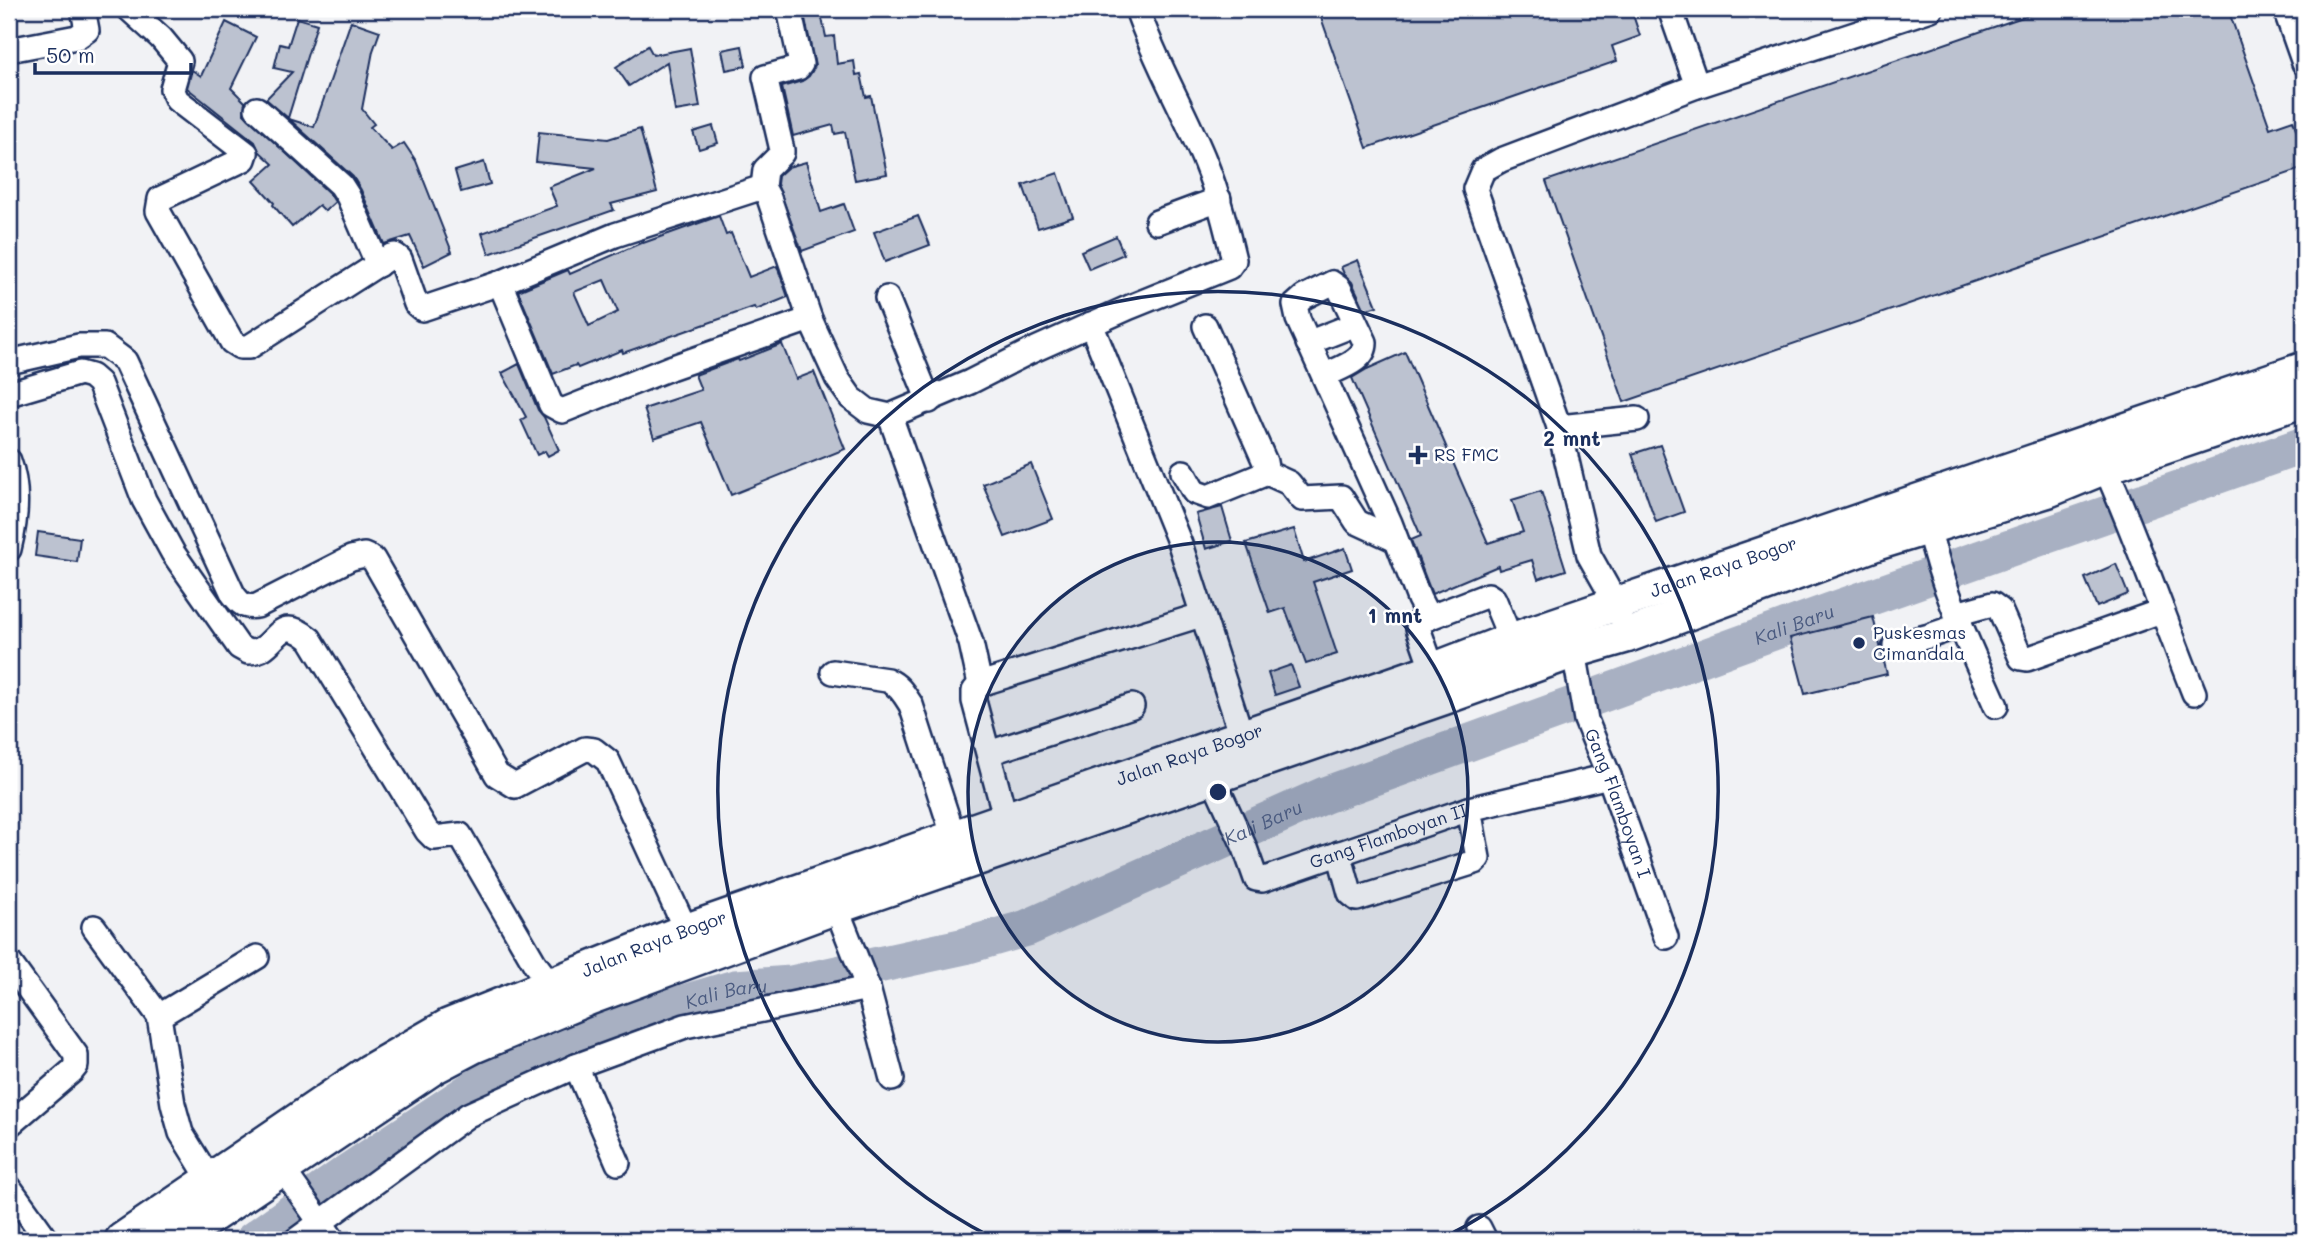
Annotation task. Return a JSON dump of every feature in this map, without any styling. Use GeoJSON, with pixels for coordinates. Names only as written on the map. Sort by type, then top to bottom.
{"type":"FeatureCollection","features":[{"type":"Feature","properties":{"kind":"highway","name":"Jalan Raya Bogor"},"geometry":{"type":"LineString","coordinates":[[176,1240],[289,1177],[422,1074],[474,1046],[589,998],[692,945],[954,838],[1242,737],[1438,684],[1575,660],[1622,621],[2304,369]]}},
{"type":"Feature","properties":{"kind":"highway","name":"Jalan Raya Bogor"},"geometry":{"type":"LineString","coordinates":[[122,1240],[382,1064],[448,1026],[550,984],[692,945],[840,916],[1217,788],[1438,684],[1511,640],[1622,621],[1931,540],[2049,490],[2108,474],[2304,400]]}},
{"type":"Feature","properties":{"kind":"street"},"geometry":{"type":"LineString","coordinates":[[9,50],[77,37],[87,30],[83,9]]}},
{"type":"Feature","properties":{"kind":"street"},"geometry":{"type":"LineString","coordinates":[[129,9],[161,38],[180,61],[172,89],[177,100],[246,153],[244,159],[160,199],[158,205],[158,211],[232,342],[240,347],[249,347],[391,256],[396,255],[400,259],[416,304],[422,309],[500,283],[615,235],[763,187]]}},
{"type":"Feature","properties":{"kind":"street"},"geometry":{"type":"LineString","coordinates":[[789,9],[801,64],[798,68],[765,77],[782,153],[765,170],[763,187],[824,355],[851,398],[868,411],[890,416],[929,401],[1091,324],[1229,267],[1234,260],[1219,199],[1205,161],[1160,66],[1137,9]]}},
{"type":"Feature","properties":{"kind":"street"},"geometry":{"type":"LineString","coordinates":[[1670,9],[1697,86]]}},
{"type":"Feature","properties":{"kind":"street"},"geometry":{"type":"LineString","coordinates":[[1622,621],[1589,555],[1559,427],[1475,189],[1483,170],[1501,160],[1697,86],[1931,9]]}},
{"type":"Feature","properties":{"kind":"street"},"geometry":{"type":"LineString","coordinates":[[2285,9],[2304,62]]}},
{"type":"Feature","properties":{"kind":"street"},"geometry":{"type":"LineString","coordinates":[[257,109],[341,185],[378,265]]}},
{"type":"Feature","properties":{"kind":"street"},"geometry":{"type":"LineString","coordinates":[[1157,222],[1219,199]]}},
{"type":"Feature","properties":{"kind":"street"},"geometry":{"type":"LineString","coordinates":[[500,283],[551,405],[562,411],[670,368],[810,319]]}},
{"type":"Feature","properties":{"kind":"street"},"geometry":{"type":"LineString","coordinates":[[1324,376],[1360,357],[1365,349],[1365,342],[1339,288],[1332,284],[1325,285],[1295,305],[1308,344],[1429,618]]}},
{"type":"Feature","properties":{"kind":"street"},"geometry":{"type":"LineString","coordinates":[[887,298],[929,401]]}},
{"type":"Feature","properties":{"kind":"street"},"geometry":{"type":"LineString","coordinates":[[1091,324],[1180,544],[1242,737]]}},
{"type":"Feature","properties":{"kind":"street"},"geometry":{"type":"LineString","coordinates":[[1308,344],[1356,324]]}},
{"type":"Feature","properties":{"kind":"street"},"geometry":{"type":"LineString","coordinates":[[1205,326],[1265,462],[1266,473]]}},
{"type":"Feature","properties":{"kind":"street"},"geometry":{"type":"LineString","coordinates":[[9,362],[79,346],[105,346],[125,361],[239,603],[247,607],[257,606],[351,558],[365,555],[373,559],[497,775],[515,786],[585,750],[594,750],[608,761],[692,945]]}},
{"type":"Feature","properties":{"kind":"street"},"geometry":{"type":"LineString","coordinates":[[9,394],[80,373],[91,376],[99,383],[144,500],[173,553],[239,647],[247,652],[262,649],[284,629],[291,628],[310,639],[427,831],[434,838],[460,835],[535,964],[550,984]]}},
{"type":"Feature","properties":{"kind":"street"},"geometry":{"type":"LineString","coordinates":[[890,416],[971,643],[980,684]]}},
{"type":"Feature","properties":{"kind":"street"},"geometry":{"type":"LineString","coordinates":[[1559,427],[1637,419]]}},
{"type":"Feature","properties":{"kind":"street"},"geometry":{"type":"LineString","coordinates":[[9,461],[15,499],[14,526],[9,549]]}},
{"type":"Feature","properties":{"kind":"street"},"geometry":{"type":"LineString","coordinates":[[1183,472],[1194,492],[1208,497],[1266,473],[1289,483],[1302,499],[1341,497],[1357,522],[1396,540]]}},
{"type":"Feature","properties":{"kind":"street"},"geometry":{"type":"LineString","coordinates":[[2108,474],[2194,693]]}},
{"type":"Feature","properties":{"kind":"street"},"geometry":{"type":"LineString","coordinates":[[1931,540],[1956,613],[1996,706]]}},
{"type":"Feature","properties":{"kind":"street"},"geometry":{"type":"LineString","coordinates":[[1438,684],[1418,628],[1420,621],[1488,594],[1494,599],[1511,640]]}},
{"type":"Feature","properties":{"kind":"street"},"geometry":{"type":"LineString","coordinates":[[1895,645],[1929,636],[1956,613],[1992,604],[2000,610],[2021,657],[2027,659],[2161,611]]}},
{"type":"Feature","properties":{"kind":"street"},"geometry":{"type":"LineString","coordinates":[[1006,820],[974,701],[974,691],[980,684],[1201,615]]}},
{"type":"Feature","properties":{"kind":"street","name":"Gang Flamboyan I"},"geometry":{"type":"LineString","coordinates":[[1575,660],[1586,720],[1667,937]]}},
{"type":"Feature","properties":{"kind":"street"},"geometry":{"type":"LineString","coordinates":[[833,672],[887,680],[900,688],[911,705],[954,838]]}},
{"type":"Feature","properties":{"kind":"street"},"geometry":{"type":"LineString","coordinates":[[989,754],[1132,706]]}},
{"type":"Feature","properties":{"kind":"street","name":"Gang Flamboyan II"},"geometry":{"type":"LineString","coordinates":[[1217,788],[1245,848],[1255,879],[1262,880],[1469,809],[1609,776]]}},
{"type":"Feature","properties":{"kind":"street"},"geometry":{"type":"LineString","coordinates":[[1339,853],[1350,893],[1357,900],[1475,862],[1478,858],[1469,809]]}},
{"type":"Feature","properties":{"kind":"street"},"geometry":{"type":"LineString","coordinates":[[840,916],[866,983],[892,1079]]}},
{"type":"Feature","properties":{"kind":"street"},"geometry":{"type":"LineString","coordinates":[[94,927],[159,1016],[173,1104],[181,1133],[210,1180]]}},
{"type":"Feature","properties":{"kind":"street"},"geometry":{"type":"LineString","coordinates":[[159,1016],[257,957]]}},
{"type":"Feature","properties":{"kind":"street"},"geometry":{"type":"LineString","coordinates":[[9,962],[76,1055],[77,1062],[72,1071],[9,1125]]}},
{"type":"Feature","properties":{"kind":"street"},"geometry":{"type":"LineString","coordinates":[[296,1240],[323,1226],[468,1115],[576,1066],[685,1026],[866,983]]}},
{"type":"Feature","properties":{"kind":"street"},"geometry":{"type":"LineString","coordinates":[[576,1066],[618,1163]]}},
{"type":"Feature","properties":{"kind":"street"},"geometry":{"type":"LineString","coordinates":[[289,1177],[323,1226]]}},
{"type":"Feature","properties":{"kind":"street"},"geometry":{"type":"LineString","coordinates":[[9,1187],[47,1240]]}},
{"type":"Feature","properties":{"kind":"building"},"geometry":{"type":"Polygon","coordinates":[[[803,9],[820,9],[826,37],[834,36],[837,64],[854,61],[856,75],[861,74],[866,97],[871,96],[887,174],[855,180],[845,132],[835,134],[833,125],[793,136],[782,87],[802,81],[815,66],[803,9]]]}},
{"type":"Feature","properties":{"kind":"building"},"geometry":{"type":"Polygon","coordinates":[[[1318,9],[1631,9],[1640,36],[1612,46],[1617,61],[1367,148],[1318,9]]]}},
{"type":"Feature","properties":{"kind":"building"},"geometry":{"type":"Polygon","coordinates":[[[2046,9],[2228,9],[2270,128],[2293,120],[2304,153],[2304,168],[1624,402],[1546,181],[2046,9]]]}},
{"type":"Feature","properties":{"kind":"building"},"geometry":{"type":"Polygon","coordinates":[[[297,18],[317,24],[288,118],[266,99],[292,72],[274,68],[280,44],[288,46],[297,18]]]}},
{"type":"Feature","properties":{"kind":"building"},"geometry":{"type":"Polygon","coordinates":[[[351,21],[380,31],[373,51],[362,109],[374,124],[370,127],[392,150],[404,143],[416,161],[452,252],[424,266],[410,236],[384,244],[353,177],[289,119],[314,127],[351,21]]]}},
{"type":"Feature","properties":{"kind":"building"},"geometry":{"type":"Polygon","coordinates":[[[226,22],[256,37],[231,88],[245,102],[244,114],[330,194],[335,202],[325,211],[319,205],[292,227],[254,181],[273,164],[259,151],[255,142],[187,88],[192,70],[201,76],[226,22]]]}},
{"type":"Feature","properties":{"kind":"building"},"geometry":{"type":"Polygon","coordinates":[[[648,46],[653,55],[690,48],[700,107],[675,111],[667,62],[629,86],[616,67],[648,46]]]}},
{"type":"Feature","properties":{"kind":"building"},"geometry":{"type":"Polygon","coordinates":[[[742,46],[746,66],[726,70],[722,50],[742,46]]]}},
{"type":"Feature","properties":{"kind":"building"},"geometry":{"type":"Polygon","coordinates":[[[713,126],[718,143],[699,149],[693,132],[713,126]]]}},
{"type":"Feature","properties":{"kind":"building"},"geometry":{"type":"Polygon","coordinates":[[[640,129],[657,192],[611,204],[614,210],[489,254],[482,233],[557,206],[549,187],[596,168],[536,162],[539,132],[608,139],[640,129]]]}},
{"type":"Feature","properties":{"kind":"building"},"geometry":{"type":"Polygon","coordinates":[[[484,162],[490,184],[461,192],[455,171],[484,162]]]}},
{"type":"Feature","properties":{"kind":"building"},"geometry":{"type":"Polygon","coordinates":[[[806,162],[821,212],[844,204],[854,232],[802,251],[777,184],[778,176],[788,167],[806,162]]]}},
{"type":"Feature","properties":{"kind":"building"},"geometry":{"type":"Polygon","coordinates":[[[1058,173],[1073,217],[1038,228],[1023,185],[1058,173]]]}},
{"type":"Feature","properties":{"kind":"building"},"geometry":{"type":"Polygon","coordinates":[[[719,216],[726,235],[731,233],[749,277],[777,266],[788,297],[756,310],[754,307],[623,353],[622,350],[578,368],[576,365],[553,374],[518,291],[568,270],[570,274],[643,243],[719,216]],[[604,280],[574,292],[589,326],[618,312],[604,280]]]}},
{"type":"Feature","properties":{"kind":"building"},"geometry":{"type":"Polygon","coordinates":[[[918,216],[930,245],[885,262],[874,232],[918,216]]]}},
{"type":"Feature","properties":{"kind":"building"},"geometry":{"type":"Polygon","coordinates":[[[1116,236],[1124,254],[1089,269],[1081,251],[1116,236]]]}},
{"type":"Feature","properties":{"kind":"building"},"geometry":{"type":"Polygon","coordinates":[[[1358,260],[1377,306],[1365,310],[1352,282],[1341,267],[1358,260]]]}},
{"type":"Feature","properties":{"kind":"building"},"geometry":{"type":"Polygon","coordinates":[[[782,344],[796,379],[814,372],[845,449],[731,495],[701,422],[654,438],[644,409],[701,390],[695,375],[782,344]]]}},
{"type":"Feature","properties":{"kind":"building","name":"RS FMC"},"geometry":{"type":"Polygon","coordinates":[[[1405,352],[1488,543],[1523,532],[1512,500],[1541,491],[1566,570],[1538,579],[1532,560],[1499,570],[1498,566],[1432,594],[1411,540],[1421,536],[1352,378],[1405,352]]]}},
{"type":"Feature","properties":{"kind":"building"},"geometry":{"type":"Polygon","coordinates":[[[519,364],[538,410],[559,450],[548,456],[545,451],[537,455],[521,420],[526,417],[502,373],[519,364]]]}},
{"type":"Feature","properties":{"kind":"building"},"geometry":{"type":"Polygon","coordinates":[[[1660,445],[1684,512],[1656,522],[1632,454],[1660,445]]]}},
{"type":"Feature","properties":{"kind":"building"},"geometry":{"type":"Polygon","coordinates":[[[1031,464],[1053,519],[1005,537],[983,484],[1031,464]]]}},
{"type":"Feature","properties":{"kind":"building"},"geometry":{"type":"Polygon","coordinates":[[[1222,507],[1232,541],[1206,549],[1196,514],[1222,507]]]}},
{"type":"Feature","properties":{"kind":"building"},"geometry":{"type":"Polygon","coordinates":[[[1294,529],[1304,562],[1345,548],[1352,569],[1313,582],[1337,654],[1306,664],[1285,608],[1270,613],[1246,543],[1294,529]]]}},
{"type":"Feature","properties":{"kind":"building"},"geometry":{"type":"Polygon","coordinates":[[[38,532],[80,538],[77,562],[35,556],[38,532]]]}},
{"type":"Feature","properties":{"kind":"building"},"geometry":{"type":"Polygon","coordinates":[[[2116,564],[2128,594],[2097,607],[2085,578],[2116,564]]]}},
{"type":"Feature","properties":{"kind":"building"},"geometry":{"type":"Polygon","coordinates":[[[1873,617],[1887,674],[1805,694],[1790,638],[1873,617]]]}},
{"type":"Feature","properties":{"kind":"building"},"geometry":{"type":"Polygon","coordinates":[[[1291,665],[1299,687],[1275,695],[1268,673],[1291,665]]]}},
{"type":"Feature","properties":{"kind":"waterway","name":"Kali Baru"},"geometry":{"type":"LineString","coordinates":[[253,1240],[348,1172],[491,1077],[619,1022],[735,988],[791,984],[965,946],[1027,928],[1325,795],[1831,611],[2304,445]]}},
{"type":"Feature","properties":{"kind":"place","name":"RS FMC"},"geometry":{"type":"Point","coordinates":[1418,455]}},
{"type":"Feature","properties":{"kind":"place","name":"Puskesmas Cimandala"},"geometry":{"type":"Point","coordinates":[1859,643]}}]}
